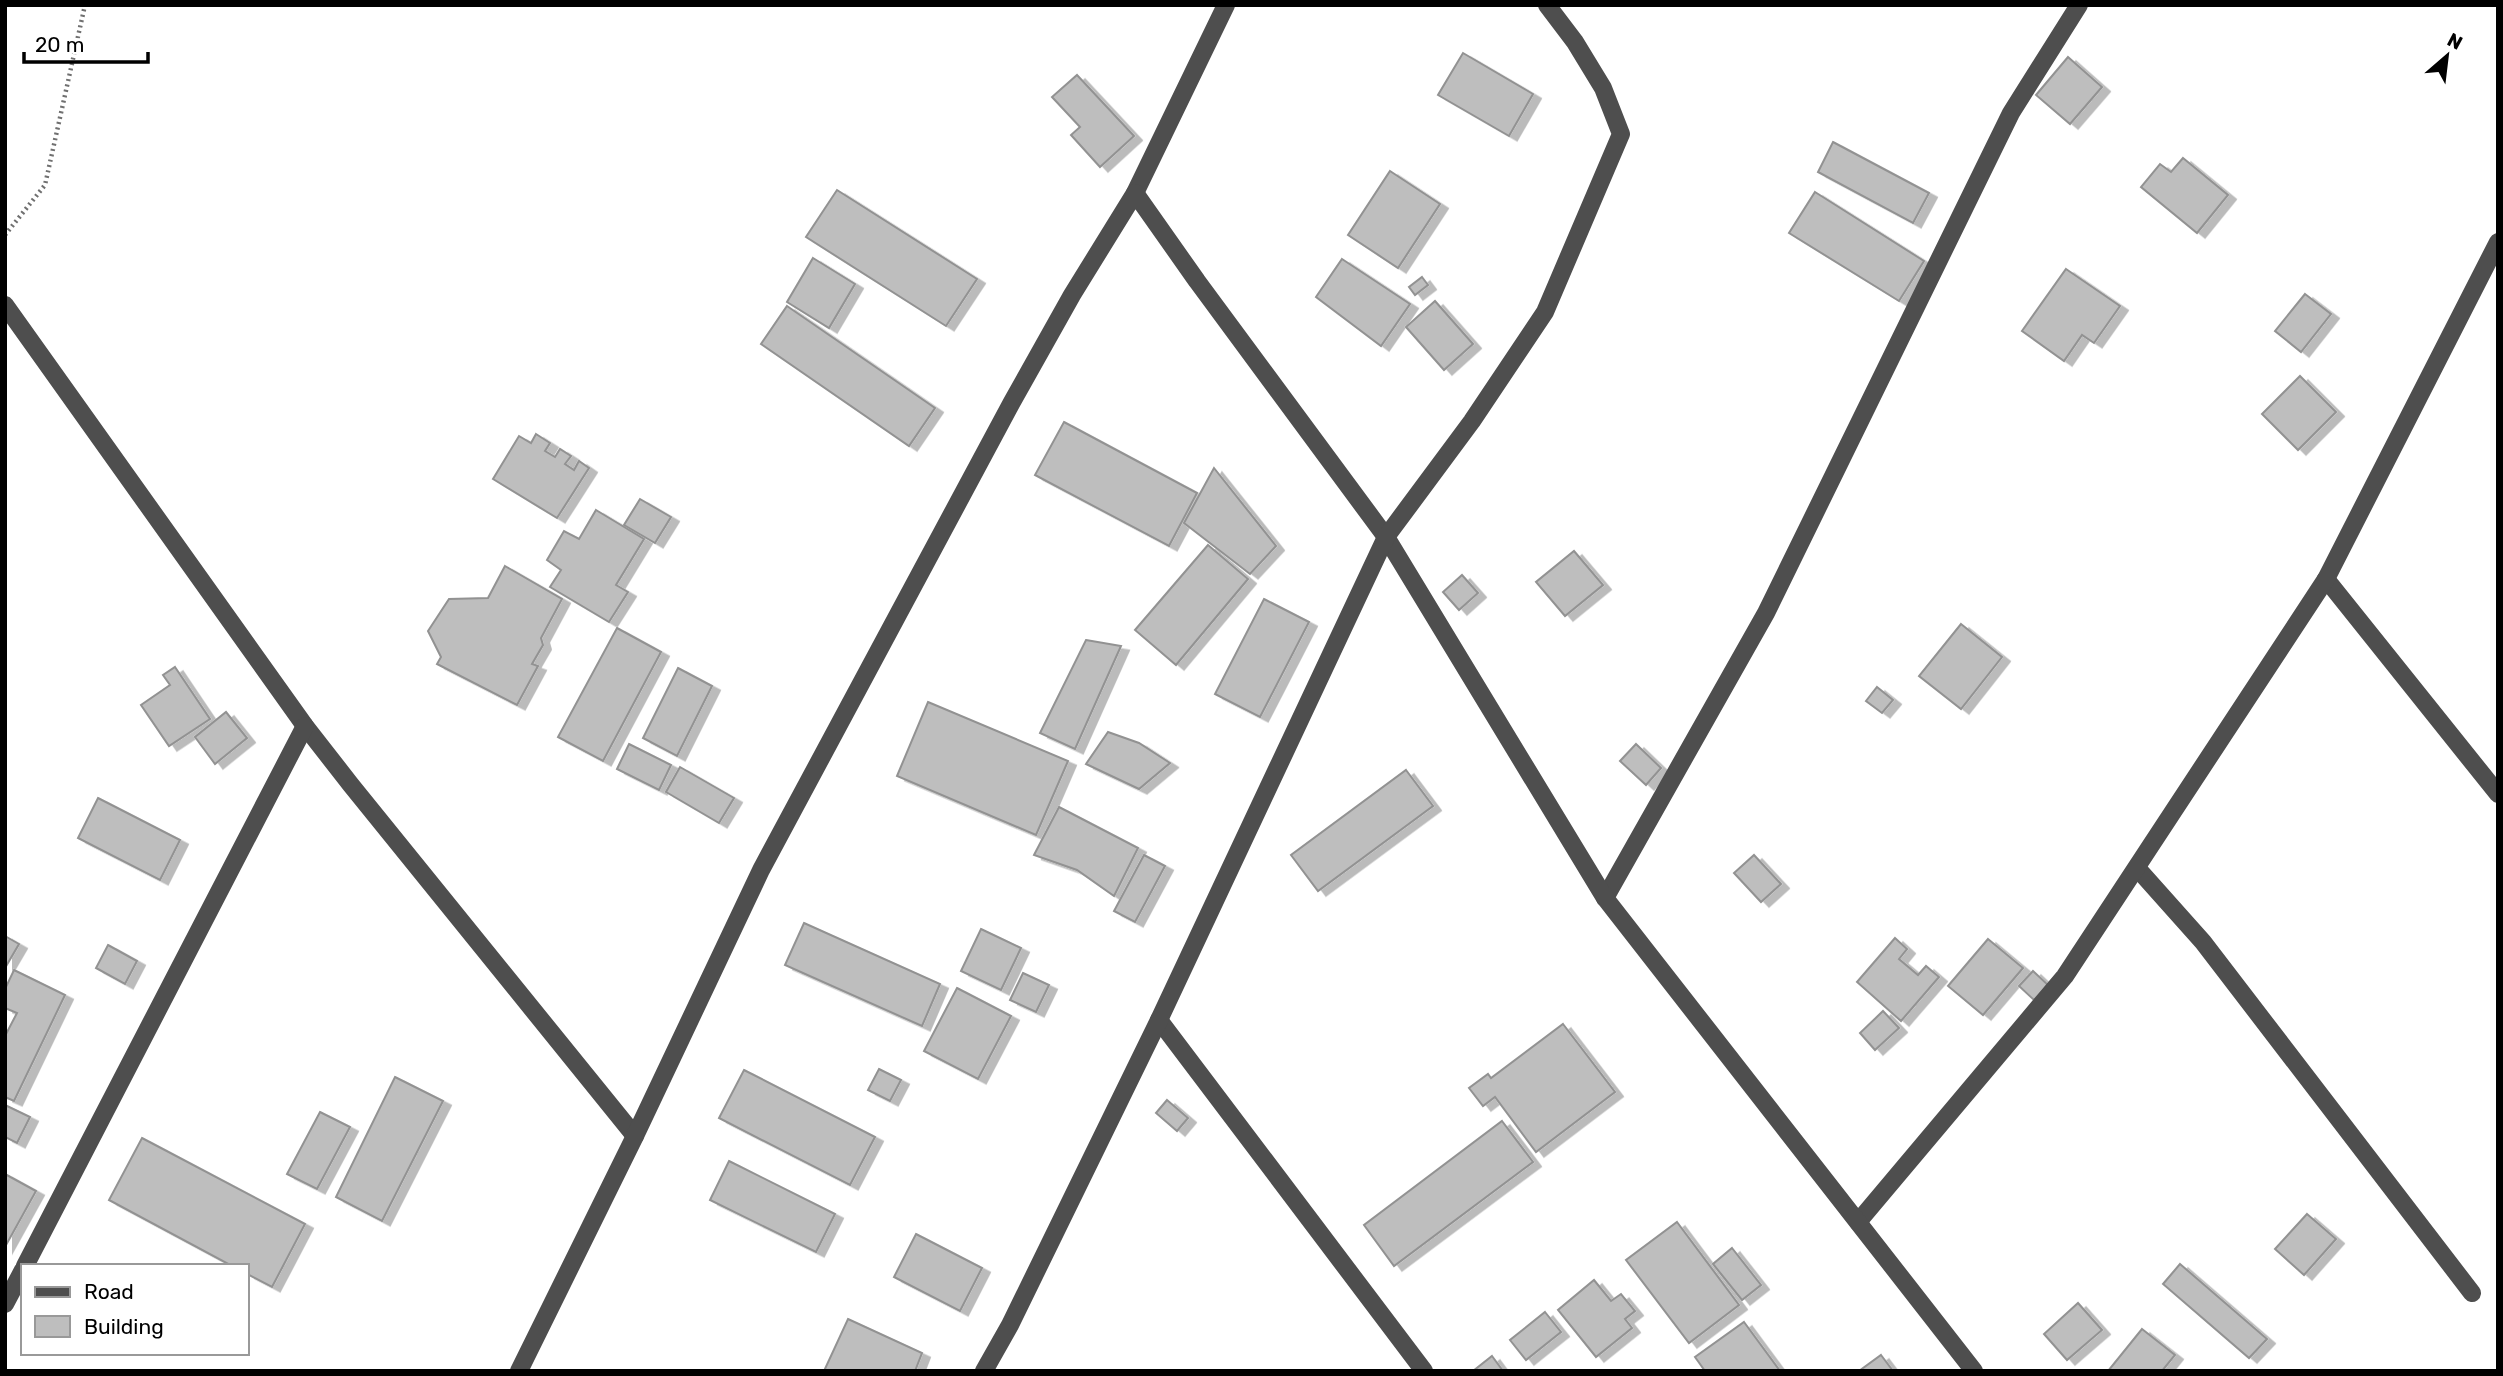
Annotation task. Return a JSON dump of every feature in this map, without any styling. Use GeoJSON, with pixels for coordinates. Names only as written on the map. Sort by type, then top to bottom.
{"type":"FeatureCollection","features":[{"type":"Feature","properties":{"kind":"street"},"geometry":{"type":"LineString","coordinates":[[519,1371],[768,858],[1012,402],[1072,295],[1135,193],[1226,5]]}},
{"type":"Feature","properties":{"kind":"street"},"geometry":{"type":"LineString","coordinates":[[984,1371],[1010,1325],[1159,1020],[1386,537],[1472,421],[1545,312],[1621,134],[1603,88],[1575,42],[1547,5]]}},
{"type":"Feature","properties":{"kind":"street"},"geometry":{"type":"LineString","coordinates":[[1605,898],[1766,613],[2011,113],[2079,5]]}},
{"type":"Feature","properties":{"kind":"street"},"geometry":{"type":"LineString","coordinates":[[1135,193],[1386,537],[1605,898],[1973,1371]]}},
{"type":"Feature","properties":{"kind":"street"},"geometry":{"type":"LineString","coordinates":[[1858,1222],[2065,976],[2326,579],[2498,242]]}},
{"type":"Feature","properties":{"kind":"street"},"geometry":{"type":"LineString","coordinates":[[5,305],[305,726],[635,1136]]}},
{"type":"Feature","properties":{"kind":"street"},"geometry":{"type":"LineString","coordinates":[[2326,579],[2498,794]]}},
{"type":"Feature","properties":{"kind":"street"},"geometry":{"type":"LineString","coordinates":[[26,1264],[305,726]]}},
{"type":"Feature","properties":{"kind":"street"},"geometry":{"type":"LineString","coordinates":[[2137,867],[2203,942],[2472,1293]]}},
{"type":"Feature","properties":{"kind":"street"},"geometry":{"type":"LineString","coordinates":[[1159,1020],[1424,1371]]}},
{"type":"Feature","properties":{"kind":"street"},"geometry":{"type":"LineString","coordinates":[[5,1304],[21,1274]]}},
{"type":"Feature","properties":{"kind":"path"},"geometry":{"type":"LineString","coordinates":[[5,235],[45,185],[85,5]]}},
{"type":"Feature","properties":{"kind":"building"},"geometry":{"type":"Polygon","coordinates":[[[1463,53],[1533,94],[1509,136],[1438,95],[1463,53]]]}},
{"type":"Feature","properties":{"kind":"building"},"geometry":{"type":"Polygon","coordinates":[[[2068,57],[2102,87],[2070,124],[2036,95],[2068,57]]]}},
{"type":"Feature","properties":{"kind":"building"},"geometry":{"type":"Polygon","coordinates":[[[1077,75],[1134,136],[1100,167],[1071,135],[1080,127],[1052,97],[1077,75]]]}},
{"type":"Feature","properties":{"kind":"building"},"geometry":{"type":"Polygon","coordinates":[[[1833,142],[1929,193],[1913,223],[1818,172],[1833,142]]]}},
{"type":"Feature","properties":{"kind":"building"},"geometry":{"type":"Polygon","coordinates":[[[2183,158],[2228,195],[2197,233],[2141,187],[2160,164],[2171,172],[2183,158]]]}},
{"type":"Feature","properties":{"kind":"building"},"geometry":{"type":"Polygon","coordinates":[[[1390,171],[1440,204],[1398,268],[1348,235],[1390,171]]]}},
{"type":"Feature","properties":{"kind":"building"},"geometry":{"type":"Polygon","coordinates":[[[837,190],[977,279],[946,326],[806,237],[837,190]]]}},
{"type":"Feature","properties":{"kind":"building"},"geometry":{"type":"Polygon","coordinates":[[[1815,192],[1924,261],[1899,301],[1789,233],[1815,192]]]}},
{"type":"Feature","properties":{"kind":"building"},"geometry":{"type":"Polygon","coordinates":[[[813,258],[855,284],[829,328],[787,302],[813,258]]]}},
{"type":"Feature","properties":{"kind":"building"},"geometry":{"type":"Polygon","coordinates":[[[1342,259],[1410,304],[1381,346],[1316,297],[1342,259]]]}},
{"type":"Feature","properties":{"kind":"building"},"geometry":{"type":"Polygon","coordinates":[[[2066,269],[2120,306],[2094,343],[2082,335],[2064,361],[2022,331],[2066,269]]]}},
{"type":"Feature","properties":{"kind":"building"},"geometry":{"type":"Polygon","coordinates":[[[1422,277],[1428,285],[1415,295],[1409,287],[1422,277]]]}},
{"type":"Feature","properties":{"kind":"building"},"geometry":{"type":"Polygon","coordinates":[[[2305,294],[2331,314],[2301,352],[2275,331],[2305,294]]]}},
{"type":"Feature","properties":{"kind":"building"},"geometry":{"type":"Polygon","coordinates":[[[1435,301],[1473,344],[1444,370],[1406,327],[1435,301]]]}},
{"type":"Feature","properties":{"kind":"building"},"geometry":{"type":"Polygon","coordinates":[[[787,306],[935,408],[909,446],[761,344],[787,306]]]}},
{"type":"Feature","properties":{"kind":"building"},"geometry":{"type":"Polygon","coordinates":[[[2300,376],[2336,412],[2298,450],[2262,414],[2300,376]]]}},
{"type":"Feature","properties":{"kind":"building"},"geometry":{"type":"Polygon","coordinates":[[[1064,422],[1197,493],[1169,546],[1035,475],[1064,422]]]}},
{"type":"Feature","properties":{"kind":"building"},"geometry":{"type":"Polygon","coordinates":[[[536,434],[550,443],[545,451],[555,457],[560,449],[571,456],[565,464],[574,470],[579,461],[589,468],[557,518],[493,479],[519,436],[531,443],[536,434]]]}},
{"type":"Feature","properties":{"kind":"building"},"geometry":{"type":"Polygon","coordinates":[[[1214,468],[1276,546],[1250,574],[1184,523],[1214,468]]]}},
{"type":"Feature","properties":{"kind":"building"},"geometry":{"type":"Polygon","coordinates":[[[640,499],[671,517],[655,543],[624,525],[640,499]]]}},
{"type":"Feature","properties":{"kind":"building"},"geometry":{"type":"Polygon","coordinates":[[[596,510],[644,539],[616,585],[628,592],[609,622],[550,587],[561,570],[547,560],[564,531],[579,539],[596,510]]]}},
{"type":"Feature","properties":{"kind":"building"},"geometry":{"type":"Polygon","coordinates":[[[1208,545],[1248,579],[1176,665],[1135,630],[1208,545]]]}},
{"type":"Feature","properties":{"kind":"building"},"geometry":{"type":"Polygon","coordinates":[[[1574,551],[1603,585],[1565,616],[1536,582],[1574,551]]]}},
{"type":"Feature","properties":{"kind":"building"},"geometry":{"type":"Polygon","coordinates":[[[505,566],[562,599],[541,638],[543,645],[532,664],[538,666],[517,705],[437,664],[441,657],[428,631],[449,599],[488,598],[505,566]]]}},
{"type":"Feature","properties":{"kind":"building"},"geometry":{"type":"Polygon","coordinates":[[[1462,575],[1478,593],[1459,610],[1443,592],[1462,575]]]}},
{"type":"Feature","properties":{"kind":"building"},"geometry":{"type":"Polygon","coordinates":[[[1264,599],[1309,622],[1260,717],[1215,694],[1264,599]]]}},
{"type":"Feature","properties":{"kind":"building"},"geometry":{"type":"Polygon","coordinates":[[[1961,624],[2002,657],[1961,709],[1919,676],[1961,624]]]}},
{"type":"Feature","properties":{"kind":"building"},"geometry":{"type":"Polygon","coordinates":[[[617,628],[661,652],[603,761],[558,737],[617,628]]]}},
{"type":"Feature","properties":{"kind":"building"},"geometry":{"type":"Polygon","coordinates":[[[1086,640],[1121,646],[1075,749],[1040,733],[1086,640]]]}},
{"type":"Feature","properties":{"kind":"building"},"geometry":{"type":"Polygon","coordinates":[[[175,667],[210,719],[169,746],[141,705],[170,685],[163,675],[175,667]]]}},
{"type":"Feature","properties":{"kind":"building"},"geometry":{"type":"Polygon","coordinates":[[[678,668],[712,686],[677,756],[643,738],[678,668]]]}},
{"type":"Feature","properties":{"kind":"building"},"geometry":{"type":"Polygon","coordinates":[[[1877,687],[1893,700],[1882,713],[1866,701],[1877,687]]]}},
{"type":"Feature","properties":{"kind":"building"},"geometry":{"type":"Polygon","coordinates":[[[928,702],[1068,761],[1036,835],[897,776],[928,702]]]}},
{"type":"Feature","properties":{"kind":"building"},"geometry":{"type":"Polygon","coordinates":[[[226,712],[247,738],[215,764],[195,737],[226,712]]]}},
{"type":"Feature","properties":{"kind":"building"},"geometry":{"type":"Polygon","coordinates":[[[1108,732],[1139,743],[1170,763],[1139,789],[1086,764],[1108,732]]]}},
{"type":"Feature","properties":{"kind":"building"},"geometry":{"type":"Polygon","coordinates":[[[629,744],[671,765],[659,790],[617,769],[629,744]]]}},
{"type":"Feature","properties":{"kind":"building"},"geometry":{"type":"Polygon","coordinates":[[[1636,744],[1661,768],[1646,785],[1620,761],[1636,744]]]}},
{"type":"Feature","properties":{"kind":"building"},"geometry":{"type":"Polygon","coordinates":[[[680,767],[734,798],[719,823],[666,792],[680,767]]]}},
{"type":"Feature","properties":{"kind":"building"},"geometry":{"type":"Polygon","coordinates":[[[1406,770],[1433,806],[1318,891],[1291,855],[1406,770]]]}},
{"type":"Feature","properties":{"kind":"building"},"geometry":{"type":"Polygon","coordinates":[[[98,798],[180,840],[160,880],[78,838],[98,798]]]}},
{"type":"Feature","properties":{"kind":"building"},"geometry":{"type":"Polygon","coordinates":[[[1059,807],[1138,848],[1114,896],[1077,870],[1034,855],[1059,807]]]}},
{"type":"Feature","properties":{"kind":"building"},"geometry":{"type":"Polygon","coordinates":[[[1144,855],[1165,866],[1135,922],[1114,911],[1144,855]]]}},
{"type":"Feature","properties":{"kind":"building"},"geometry":{"type":"Polygon","coordinates":[[[1754,855],[1781,884],[1761,902],[1734,873],[1754,855]]]}},
{"type":"Feature","properties":{"kind":"building"},"geometry":{"type":"Polygon","coordinates":[[[804,923],[940,984],[922,1026],[785,965],[804,923]]]}},
{"type":"Feature","properties":{"kind":"building"},"geometry":{"type":"Polygon","coordinates":[[[981,929],[1021,948],[1001,990],[961,971],[981,929]]]}},
{"type":"Feature","properties":{"kind":"building"},"geometry":{"type":"Polygon","coordinates":[[[5,936],[19,944],[5,968],[5,936]]]}},
{"type":"Feature","properties":{"kind":"building"},"geometry":{"type":"Polygon","coordinates":[[[1895,938],[1907,949],[1899,959],[1918,975],[1926,966],[1939,977],[1901,1021],[1857,982],[1895,938]]]}},
{"type":"Feature","properties":{"kind":"building"},"geometry":{"type":"Polygon","coordinates":[[[1988,939],[2023,968],[1983,1015],[1948,986],[1988,939]]]}},
{"type":"Feature","properties":{"kind":"building"},"geometry":{"type":"Polygon","coordinates":[[[108,945],[137,961],[125,984],[96,968],[108,945]]]}},
{"type":"Feature","properties":{"kind":"building"},"geometry":{"type":"Polygon","coordinates":[[[14,970],[65,995],[14,1101],[5,1097],[5,1036],[17,1013],[5,1008],[5,989],[14,970]]]}},
{"type":"Feature","properties":{"kind":"building"},"geometry":{"type":"Polygon","coordinates":[[[2033,971],[2048,985],[2034,1000],[2019,986],[2033,971]]]}},
{"type":"Feature","properties":{"kind":"building"},"geometry":{"type":"Polygon","coordinates":[[[1023,973],[1049,985],[1036,1012],[1010,1000],[1023,973]]]}},
{"type":"Feature","properties":{"kind":"building"},"geometry":{"type":"Polygon","coordinates":[[[957,988],[1011,1016],[978,1079],[924,1051],[957,988]]]}},
{"type":"Feature","properties":{"kind":"building"},"geometry":{"type":"Polygon","coordinates":[[[1883,1011],[1899,1028],[1875,1050],[1860,1033],[1883,1011]]]}},
{"type":"Feature","properties":{"kind":"building"},"geometry":{"type":"Polygon","coordinates":[[[1563,1024],[1615,1092],[1536,1152],[1495,1097],[1483,1106],[1469,1088],[1488,1074],[1491,1078],[1563,1024]]]}},
{"type":"Feature","properties":{"kind":"building"},"geometry":{"type":"Polygon","coordinates":[[[879,1069],[901,1080],[890,1101],[868,1090],[879,1069]]]}},
{"type":"Feature","properties":{"kind":"building"},"geometry":{"type":"Polygon","coordinates":[[[744,1070],[875,1137],[850,1185],[719,1118],[744,1070]]]}},
{"type":"Feature","properties":{"kind":"building"},"geometry":{"type":"Polygon","coordinates":[[[395,1077],[443,1101],[382,1221],[336,1197],[395,1077]]]}},
{"type":"Feature","properties":{"kind":"building"},"geometry":{"type":"Polygon","coordinates":[[[1167,1100],[1188,1118],[1177,1131],[1156,1113],[1167,1100]]]}},
{"type":"Feature","properties":{"kind":"building"},"geometry":{"type":"Polygon","coordinates":[[[5,1105],[30,1117],[17,1143],[5,1137],[5,1105]]]}},
{"type":"Feature","properties":{"kind":"building"},"geometry":{"type":"Polygon","coordinates":[[[320,1112],[350,1127],[317,1189],[287,1174],[320,1112]]]}},
{"type":"Feature","properties":{"kind":"building"},"geometry":{"type":"Polygon","coordinates":[[[1502,1121],[1533,1162],[1394,1266],[1364,1225],[1502,1121]]]}},
{"type":"Feature","properties":{"kind":"building"},"geometry":{"type":"Polygon","coordinates":[[[142,1138],[305,1224],[272,1287],[248,1275],[248,1264],[228,1264],[109,1200],[142,1138]]]}},
{"type":"Feature","properties":{"kind":"building"},"geometry":{"type":"Polygon","coordinates":[[[729,1161],[835,1214],[816,1252],[710,1200],[729,1161]]]}},
{"type":"Feature","properties":{"kind":"building"},"geometry":{"type":"Polygon","coordinates":[[[5,1174],[36,1191],[5,1247],[5,1174]]]}},
{"type":"Feature","properties":{"kind":"building"},"geometry":{"type":"Polygon","coordinates":[[[2307,1214],[2336,1239],[2304,1275],[2275,1249],[2307,1214]]]}},
{"type":"Feature","properties":{"kind":"building"},"geometry":{"type":"Polygon","coordinates":[[[1677,1222],[1739,1305],[1689,1343],[1626,1260],[1677,1222]]]}},
{"type":"Feature","properties":{"kind":"building"},"geometry":{"type":"Polygon","coordinates":[[[916,1234],[982,1268],[960,1311],[894,1277],[916,1234]]]}},
{"type":"Feature","properties":{"kind":"building"},"geometry":{"type":"Polygon","coordinates":[[[1732,1248],[1761,1285],[1742,1300],[1713,1264],[1732,1248]]]}},
{"type":"Feature","properties":{"kind":"building"},"geometry":{"type":"Polygon","coordinates":[[[2180,1264],[2267,1339],[2249,1358],[2163,1284],[2180,1264]]]}},
{"type":"Feature","properties":{"kind":"building"},"geometry":{"type":"Polygon","coordinates":[[[1594,1280],[1611,1301],[1621,1294],[1635,1311],[1625,1319],[1632,1328],[1596,1357],[1558,1310],[1594,1280]]]}},
{"type":"Feature","properties":{"kind":"building"},"geometry":{"type":"Polygon","coordinates":[[[2078,1303],[2102,1330],[2067,1360],[2044,1334],[2078,1303]]]}},
{"type":"Feature","properties":{"kind":"building"},"geometry":{"type":"Polygon","coordinates":[[[1545,1312],[1561,1332],[1526,1360],[1510,1340],[1545,1312]]]}},
{"type":"Feature","properties":{"kind":"building"},"geometry":{"type":"Polygon","coordinates":[[[848,1319],[922,1353],[915,1371],[824,1371],[848,1319]]]}},
{"type":"Feature","properties":{"kind":"building"},"geometry":{"type":"Polygon","coordinates":[[[1744,1322],[1780,1371],[1705,1371],[1695,1357],[1744,1322]]]}},
{"type":"Feature","properties":{"kind":"building"},"geometry":{"type":"Polygon","coordinates":[[[2142,1329],[2175,1355],[2162,1371],[2108,1371],[2142,1329]]]}},
{"type":"Feature","properties":{"kind":"building"},"geometry":{"type":"Polygon","coordinates":[[[1881,1355],[1893,1371],[1859,1371],[1881,1355]]]}},
{"type":"Feature","properties":{"kind":"building"},"geometry":{"type":"Polygon","coordinates":[[[1492,1356],[1503,1371],[1473,1371],[1492,1356]]]}}]}
